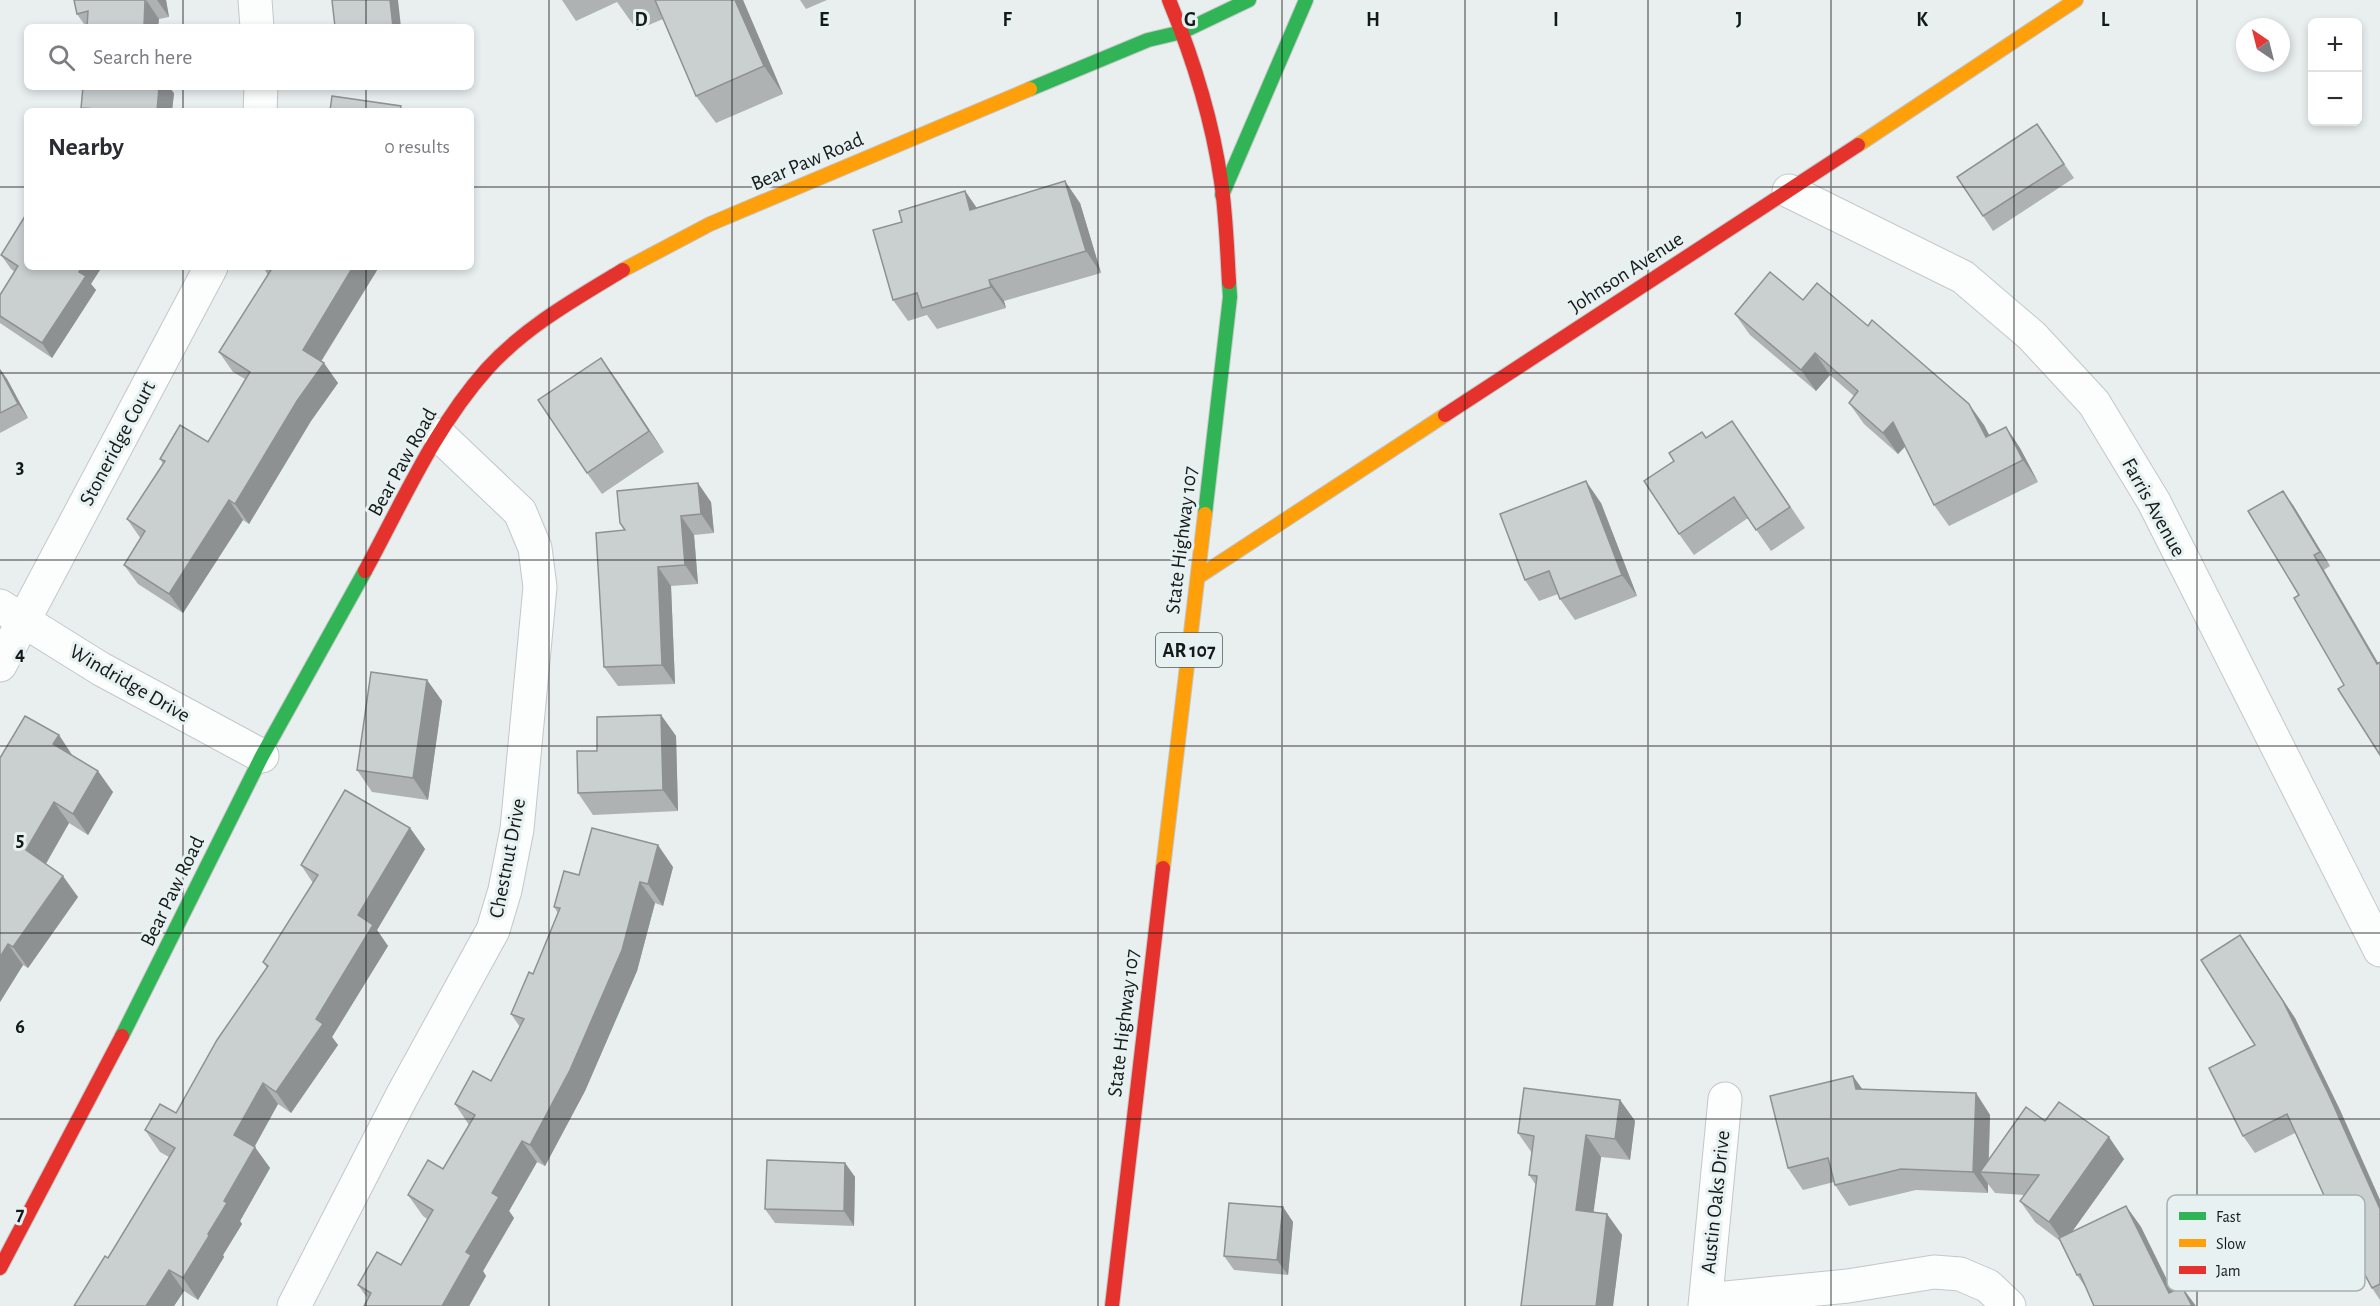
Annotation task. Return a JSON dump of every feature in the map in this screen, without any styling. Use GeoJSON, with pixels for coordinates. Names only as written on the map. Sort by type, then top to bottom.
{"type":"FeatureCollection","features":[{"type":"Feature","properties":{"kind":"street"},"geometry":{"type":"LineString","coordinates":[[255,0],[257,24]]}},
{"type":"Feature","properties":{"kind":"street","name":"State Highway 107"},"geometry":{"type":"LineString","coordinates":[[1112,1306],[1230,297],[1218,162],[1199,83],[1169,0]]}},
{"type":"Feature","properties":{"kind":"street","name":"Bear Paw Road"},"geometry":{"type":"LineString","coordinates":[[0,1268],[161,961],[262,756],[323,650],[439,435],[475,384],[518,340],[550,314],[634,263],[732,215],[1148,40],[1182,32],[1249,0]]}},
{"type":"Feature","properties":{"kind":"street"},"geometry":{"type":"LineString","coordinates":[[1222,195],[1306,0]]}},
{"type":"Feature","properties":{"kind":"street","name":"Johnson Avenue"},"geometry":{"type":"LineString","coordinates":[[1198,577],[1789,191],[2076,0]]}},
{"type":"Feature","properties":{"kind":"street"},"geometry":{"type":"LineString","coordinates":[[260,108],[261,90]]}},
{"type":"Feature","properties":{"kind":"street","name":"Farris Avenue"},"geometry":{"type":"LineString","coordinates":[[1789,191],[1963,277],[2032,336],[2094,403],[2154,502],[2380,950]]}},
{"type":"Feature","properties":{"kind":"street","name":"Stoneridge Court"},"geometry":{"type":"LineString","coordinates":[[0,665],[12,613],[209,270]]}},
{"type":"Feature","properties":{"kind":"street","name":"Chestnut Drive"},"geometry":{"type":"LineString","coordinates":[[294,1306],[402,1096],[493,930],[505,890],[517,829],[540,587],[535,548],[519,512],[439,435]]}},
{"type":"Feature","properties":{"kind":"street","name":"Windridge Drive"},"geometry":{"type":"LineString","coordinates":[[12,613],[101,669],[262,756]]}},
{"type":"Feature","properties":{"kind":"street","name":"Austin Oaks Drive"},"geometry":{"type":"LineString","coordinates":[[1705,1303],[1725,1099]]}},
{"type":"Feature","properties":{"kind":"street"},"geometry":{"type":"LineString","coordinates":[[1705,1303],[1848,1286],[1934,1272],[1960,1274],[1988,1286],[2008,1306]]}},
{"type":"Feature","properties":{"kind":"building"},"geometry":{"type":"Polygon","coordinates":[[[74,0],[145,0],[144,24],[87,24],[88,11],[77,14],[74,0]]]}},
{"type":"Feature","properties":{"kind":"building"},"geometry":{"type":"Polygon","coordinates":[[[332,0],[390,0],[393,24],[335,24],[332,0]]]}},
{"type":"Feature","properties":{"kind":"building"},"geometry":{"type":"Polygon","coordinates":[[[655,0],[735,0],[764,66],[696,96],[655,0]]]}},
{"type":"Feature","properties":{"kind":"building"},"geometry":{"type":"Polygon","coordinates":[[[83,90],[159,90],[157,108],[81,108],[83,90]]]}},
{"type":"Feature","properties":{"kind":"building"},"geometry":{"type":"Polygon","coordinates":[[[332,96],[401,106],[401,108],[330,108],[332,96]]]}},
{"type":"Feature","properties":{"kind":"building"},"geometry":{"type":"Polygon","coordinates":[[[2037,124],[2064,164],[1983,216],[1957,177],[2037,124]]]}},
{"type":"Feature","properties":{"kind":"building"},"geometry":{"type":"Polygon","coordinates":[[[1065,181],[1086,251],[989,280],[991,287],[922,308],[917,293],[893,300],[873,230],[902,222],[899,211],[965,191],[970,210],[1065,181]]]}},
{"type":"Feature","properties":{"kind":"building"},"geometry":{"type":"Polygon","coordinates":[[[24,218],[24,270],[80,270],[79,272],[86,276],[42,343],[0,316],[0,295],[18,266],[1,255],[24,218]]]}},
{"type":"Feature","properties":{"kind":"building"},"geometry":{"type":"Polygon","coordinates":[[[271,270],[351,270],[303,350],[324,363],[297,401],[235,504],[229,500],[169,594],[124,565],[145,531],[127,519],[165,461],[160,459],[180,425],[208,442],[250,372],[219,352],[271,270]]]}},
{"type":"Feature","properties":{"kind":"building"},"geometry":{"type":"Polygon","coordinates":[[[1770,272],[1803,300],[1817,283],[1868,326],[1872,320],[1969,404],[1986,437],[2006,427],[2023,460],[1934,505],[1893,422],[1883,433],[1849,403],[1858,391],[1815,353],[1801,370],[1735,314],[1770,272]]]}},
{"type":"Feature","properties":{"kind":"building"},"geometry":{"type":"Polygon","coordinates":[[[601,358],[649,431],[587,473],[538,400],[601,358]]]}},
{"type":"Feature","properties":{"kind":"building"},"geometry":{"type":"Polygon","coordinates":[[[0,370],[18,404],[0,413],[0,370]]]}},
{"type":"Feature","properties":{"kind":"building"},"geometry":{"type":"Polygon","coordinates":[[[1732,421],[1790,507],[1756,530],[1734,497],[1679,534],[1644,481],[1674,461],[1669,453],[1702,432],[1706,438],[1732,421]]]}},
{"type":"Feature","properties":{"kind":"building"},"geometry":{"type":"Polygon","coordinates":[[[1586,481],[1622,575],[1560,599],[1549,571],[1525,580],[1500,514],[1586,481]]]}},
{"type":"Feature","properties":{"kind":"building"},"geometry":{"type":"Polygon","coordinates":[[[698,483],[701,514],[681,516],[685,565],[658,567],[662,665],[604,667],[596,533],[625,530],[620,523],[617,491],[698,483]]]}},
{"type":"Feature","properties":{"kind":"building"},"geometry":{"type":"Polygon","coordinates":[[[2283,491],[2320,552],[2314,555],[2377,664],[2380,662],[2380,755],[2338,689],[2344,685],[2294,598],[2299,595],[2248,511],[2283,491]]]}},
{"type":"Feature","properties":{"kind":"building"},"geometry":{"type":"Polygon","coordinates":[[[371,672],[427,680],[413,778],[357,770],[371,672]]]}},
{"type":"Feature","properties":{"kind":"building"},"geometry":{"type":"Polygon","coordinates":[[[661,715],[663,790],[578,793],[577,751],[597,751],[597,717],[661,715]]]}},
{"type":"Feature","properties":{"kind":"building"},"geometry":{"type":"Polygon","coordinates":[[[25,716],[59,735],[53,744],[98,771],[73,814],[54,802],[26,850],[63,876],[13,947],[8,944],[0,957],[0,758],[25,716]]]}},
{"type":"Feature","properties":{"kind":"building"},"geometry":{"type":"Polygon","coordinates":[[[345,790],[410,828],[358,915],[373,925],[316,1019],[323,1024],[276,1092],[263,1083],[234,1135],[255,1147],[224,1201],[227,1203],[208,1234],[209,1236],[183,1278],[169,1270],[146,1306],[74,1306],[105,1256],[108,1258],[175,1148],[145,1130],[160,1104],[176,1113],[217,1040],[268,966],[263,962],[318,875],[301,865],[345,790]]]}},
{"type":"Feature","properties":{"kind":"building"},"geometry":{"type":"Polygon","coordinates":[[[592,828],[658,845],[648,884],[640,882],[622,950],[570,1070],[530,1145],[522,1141],[492,1193],[499,1197],[466,1252],[471,1255],[442,1306],[364,1306],[371,1293],[358,1285],[377,1252],[401,1265],[433,1210],[408,1195],[428,1160],[443,1169],[475,1115],[455,1104],[473,1071],[491,1081],[524,1019],[511,1014],[529,972],[533,974],[560,908],[554,907],[564,871],[579,875],[592,828]]]}},
{"type":"Feature","properties":{"kind":"building"},"geometry":{"type":"Polygon","coordinates":[[[2240,935],[2283,1001],[2328,1093],[2380,1209],[2380,1284],[2372,1288],[2365,1275],[2365,1195],[2324,1195],[2287,1114],[2243,1136],[2209,1068],[2255,1045],[2201,960],[2240,935]]]}},
{"type":"Feature","properties":{"kind":"building"},"geometry":{"type":"Polygon","coordinates":[[[1853,1076],[1856,1089],[1976,1093],[1973,1172],[1901,1169],[1835,1185],[1828,1158],[1788,1168],[1770,1096],[1853,1076]]]}},
{"type":"Feature","properties":{"kind":"building"},"geometry":{"type":"Polygon","coordinates":[[[1524,1088],[1620,1100],[1615,1139],[1586,1135],[1576,1210],[1607,1214],[1596,1306],[1521,1306],[1537,1176],[1529,1175],[1534,1136],[1518,1133],[1524,1088]]]}},
{"type":"Feature","properties":{"kind":"building"},"geometry":{"type":"Polygon","coordinates":[[[2059,1102],[2109,1137],[2049,1222],[2020,1201],[2039,1175],[1980,1172],[2026,1107],[2045,1121],[2059,1102]]]}},
{"type":"Feature","properties":{"kind":"building"},"geometry":{"type":"Polygon","coordinates":[[[767,1160],[845,1163],[844,1211],[765,1209],[767,1160]]]}},
{"type":"Feature","properties":{"kind":"building"},"geometry":{"type":"Polygon","coordinates":[[[1229,1203],[1283,1207],[1277,1260],[1224,1256],[1229,1203]]]}},
{"type":"Feature","properties":{"kind":"building"},"geometry":{"type":"Polygon","coordinates":[[[2126,1206],[2167,1291],[2169,1293],[2184,1291],[2192,1306],[2094,1306],[2080,1274],[2077,1275],[2059,1238],[2126,1206]]]}},
{"type":"Feature","properties":{"kind":"traffic: fast"},"geometry":{"type":"LineString","coordinates":[[1030,89],[1148,40],[1182,32],[1249,0]]}},
{"type":"Feature","properties":{"kind":"traffic: fast"},"geometry":{"type":"LineString","coordinates":[[1222,195],[1306,0]]}},
{"type":"Feature","properties":{"kind":"traffic: fast"},"geometry":{"type":"LineString","coordinates":[[1205,514],[1230,297],[1229,282]]}},
{"type":"Feature","properties":{"kind":"traffic: fast"},"geometry":{"type":"LineString","coordinates":[[122,1036],[262,756],[365,571]]}},
{"type":"Feature","properties":{"kind":"traffic: slow"},"geometry":{"type":"LineString","coordinates":[[1858,145],[2076,0]]}},
{"type":"Feature","properties":{"kind":"traffic: slow"},"geometry":{"type":"LineString","coordinates":[[623,270],[710,224],[1030,89]]}},
{"type":"Feature","properties":{"kind":"traffic: slow"},"geometry":{"type":"LineString","coordinates":[[1198,577],[1445,415]]}},
{"type":"Feature","properties":{"kind":"traffic: slow"},"geometry":{"type":"LineString","coordinates":[[1163,868],[1205,514]]}},
{"type":"Feature","properties":{"kind":"traffic: jam"},"geometry":{"type":"LineString","coordinates":[[1169,0],[1194,66],[1217,158],[1223,193],[1229,282]]}},
{"type":"Feature","properties":{"kind":"traffic: jam"},"geometry":{"type":"LineString","coordinates":[[1445,415],[1858,145]]}},
{"type":"Feature","properties":{"kind":"traffic: jam"},"geometry":{"type":"LineString","coordinates":[[365,571],[435,440],[451,415],[487,369],[534,327],[623,270]]}},
{"type":"Feature","properties":{"kind":"traffic: jam"},"geometry":{"type":"LineString","coordinates":[[1112,1306],[1163,868]]}},
{"type":"Feature","properties":{"kind":"traffic: jam"},"geometry":{"type":"LineString","coordinates":[[0,1268],[122,1036]]}}]}
